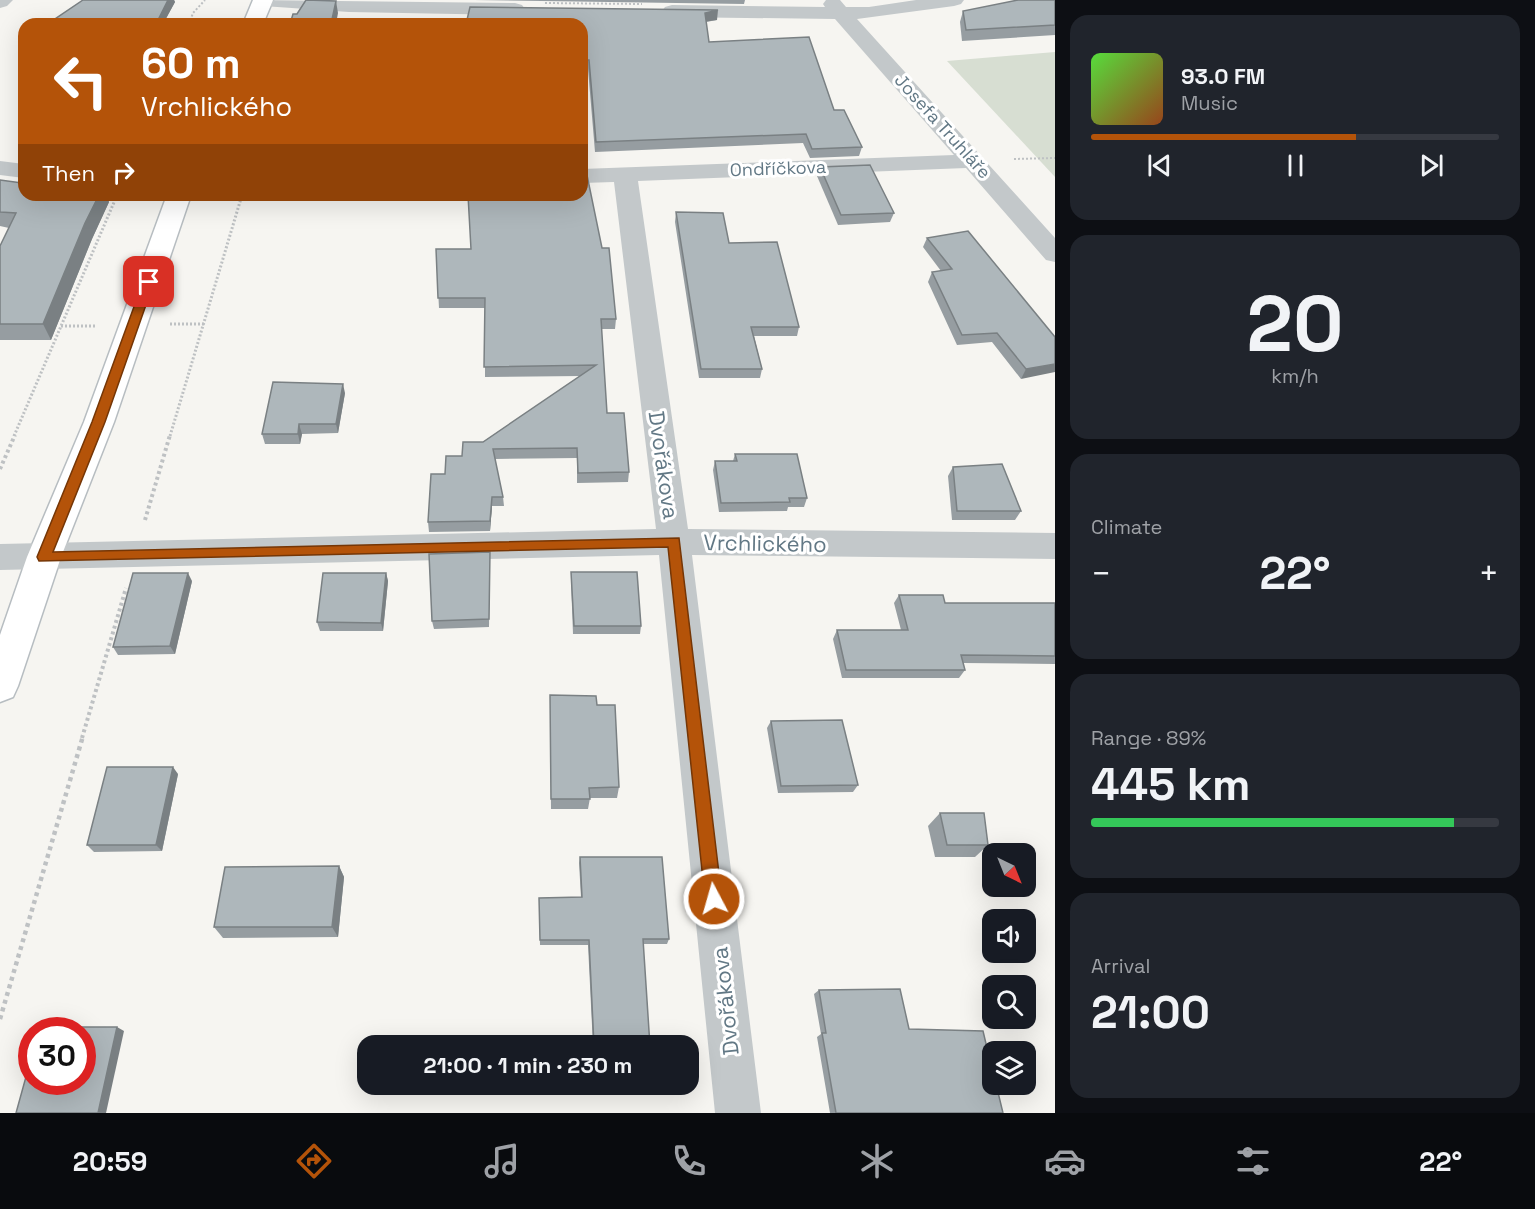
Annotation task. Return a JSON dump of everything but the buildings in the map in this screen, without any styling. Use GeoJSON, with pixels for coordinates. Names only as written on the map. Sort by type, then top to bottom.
{"type":"FeatureCollection","features":[{"type":"Feature","properties":{"kind":"main road"},"geometry":{"type":"LineString","coordinates":[[256,18],[263,0]]}},
{"type":"Feature","properties":{"kind":"main road"},"geometry":{"type":"LineString","coordinates":[[0,686],[44,557],[99,422],[177,201]]}},
{"type":"Feature","properties":{"kind":"street"},"geometry":{"type":"LineString","coordinates":[[263,0],[349,6],[532,10]]}},
{"type":"Feature","properties":{"kind":"street"},"geometry":{"type":"LineString","coordinates":[[658,11],[836,7],[869,13],[954,0]]}},
{"type":"Feature","properties":{"kind":"street","name":"Josefa Truhláře"},"geometry":{"type":"LineString","coordinates":[[836,7],[1055,254]]}},
{"type":"Feature","properties":{"kind":"street","name":"Ondříčkova"},"geometry":{"type":"LineString","coordinates":[[588,176],[974,161]]}},
{"type":"Feature","properties":{"kind":"street"},"geometry":{"type":"LineString","coordinates":[[0,168],[18,170]]}},
{"type":"Feature","properties":{"kind":"street","name":"Dvořákova"},"geometry":{"type":"LineString","coordinates":[[625,174],[674,542],[738,1113]]}},
{"type":"Feature","properties":{"kind":"street","name":"Vrchlického"},"geometry":{"type":"LineString","coordinates":[[0,557],[674,542],[1055,546]]}},
{"type":"Feature","properties":{"kind":"path"},"geometry":{"type":"LineString","coordinates":[[192,18],[205,0]]}},
{"type":"Feature","properties":{"kind":"path"},"geometry":{"type":"LineString","coordinates":[[0,469],[115,201]]}},
{"type":"Feature","properties":{"kind":"path"},"geometry":{"type":"LineString","coordinates":[[0,1019],[240,201]]}},
{"type":"Feature","properties":{"kind":"shaded area"},"geometry":{"type":"Polygon","coordinates":[[[1055,52],[1055,177],[947,61],[1055,52]]]}},
{"type":"Feature","properties":{"kind":"route"},"geometry":{"type":"LineString","coordinates":[[149,282],[99,422],[44,557],[674,542],[714,899]]}}]}
